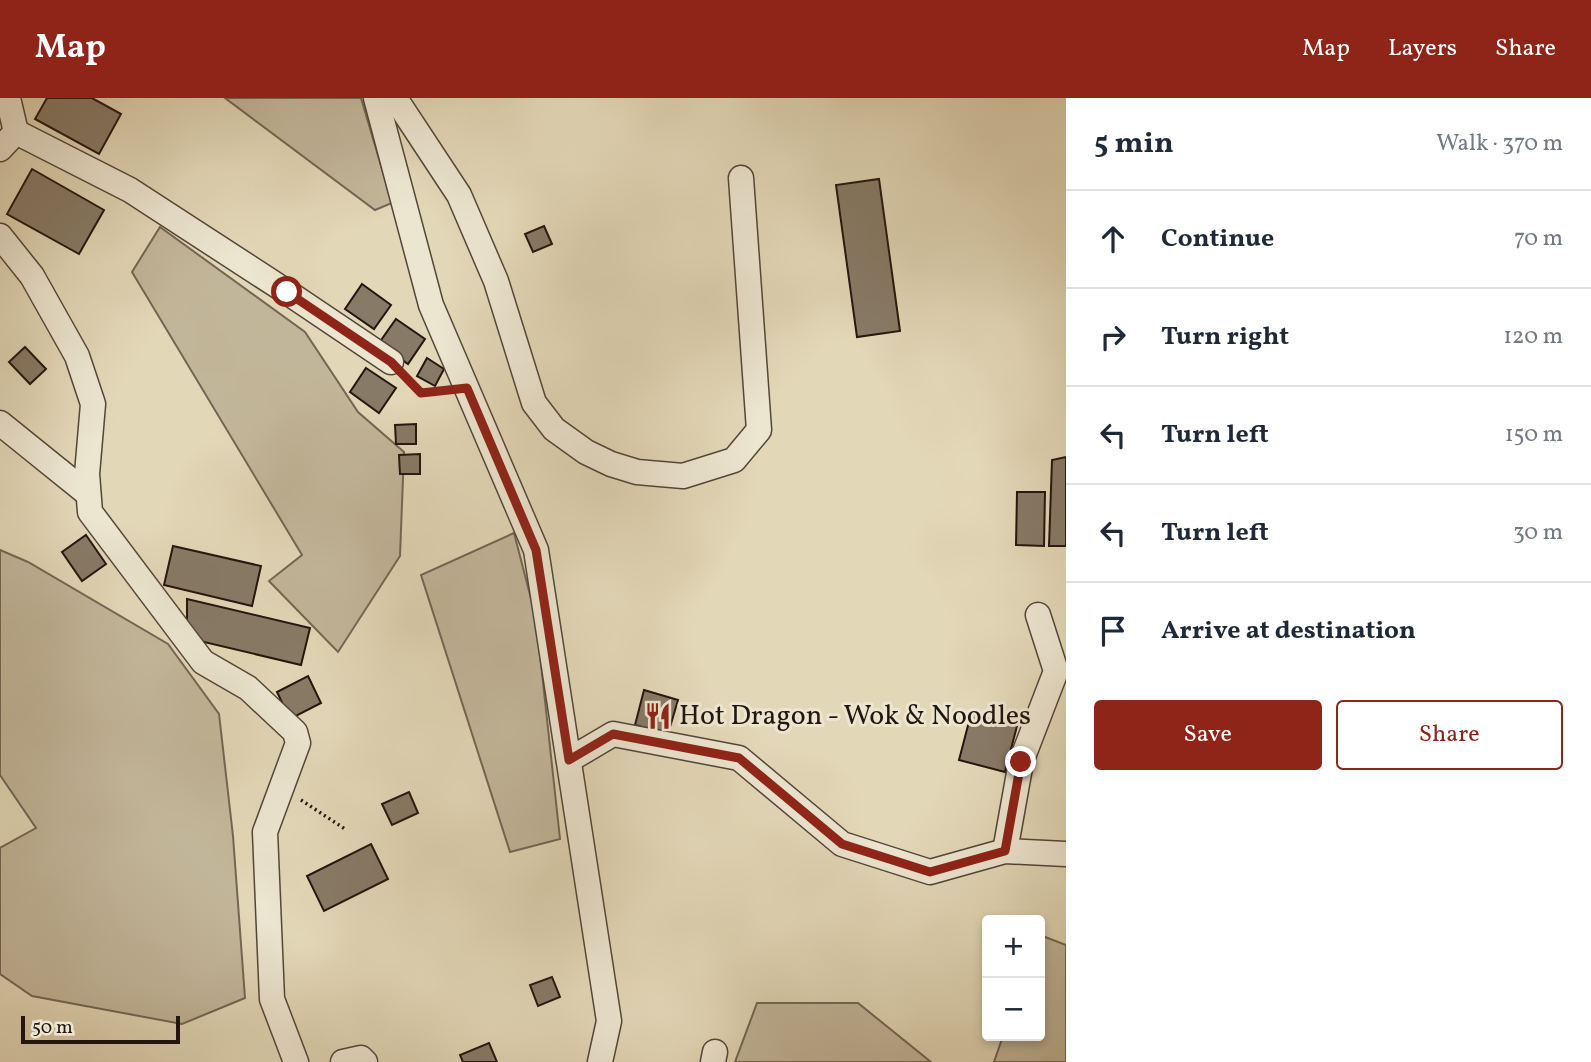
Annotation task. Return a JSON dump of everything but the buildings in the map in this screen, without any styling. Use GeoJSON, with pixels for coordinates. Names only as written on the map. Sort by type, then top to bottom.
{"type":"FeatureCollection","features":[{"type":"Feature","properties":{"kind":"street"},"geometry":{"type":"LineString","coordinates":[[8,98],[8,141],[130,190],[391,362]]}},
{"type":"Feature","properties":{"kind":"street"},"geometry":{"type":"LineString","coordinates":[[376,98],[431,305],[536,550],[609,1021],[600,1062]]}},
{"type":"Feature","properties":{"kind":"street"},"geometry":{"type":"LineString","coordinates":[[395,98],[459,195],[496,281],[534,403],[554,429],[586,452],[637,472],[683,477],[734,460],[759,430],[741,178]]}},
{"type":"Feature","properties":{"kind":"street"},"geometry":{"type":"LineString","coordinates":[[0,236],[32,276],[77,356],[93,404],[86,474],[90,512],[203,662],[248,688],[295,732],[298,743],[265,832],[272,999],[296,1062]]}},
{"type":"Feature","properties":{"kind":"street"},"geometry":{"type":"LineString","coordinates":[[0,423],[89,494]]}},
{"type":"Feature","properties":{"kind":"street"},"geometry":{"type":"LineString","coordinates":[[1005,851],[1021,762],[1056,671],[1038,615]]}},
{"type":"Feature","properties":{"kind":"street"},"geometry":{"type":"LineString","coordinates":[[569,760],[613,734],[739,758],[842,844],[930,872],[1005,851],[1066,854]]}},
{"type":"Feature","properties":{"kind":"street"},"geometry":{"type":"LineString","coordinates":[[343,1062],[361,1058],[365,1062]]}},
{"type":"Feature","properties":{"kind":"path"},"geometry":{"type":"LineString","coordinates":[[391,362],[421,393],[467,388]]}},
{"type":"Feature","properties":{"kind":"path"},"geometry":{"type":"LineString","coordinates":[[281,788],[345,830]]}},
{"type":"Feature","properties":{"kind":"shaded area"},"geometry":{"type":"Polygon","coordinates":[[[225,98],[361,98],[392,203],[375,210],[225,98]]]}},
{"type":"Feature","properties":{"kind":"shaded area"},"geometry":{"type":"Polygon","coordinates":[[[160,227],[305,332],[358,412],[404,452],[400,556],[338,652],[269,581],[302,555],[132,272],[160,227]]]}},
{"type":"Feature","properties":{"kind":"shaded area"},"geometry":{"type":"Polygon","coordinates":[[[514,533],[536,618],[560,839],[510,852],[421,575],[514,533]]]}},
{"type":"Feature","properties":{"kind":"shaded area"},"geometry":{"type":"Polygon","coordinates":[[[0,550],[28,562],[168,644],[219,714],[233,836],[245,998],[182,1024],[32,996],[0,974],[0,848],[36,828],[0,775],[0,550]]]}},
{"type":"Feature","properties":{"kind":"shaded area"},"geometry":{"type":"Polygon","coordinates":[[[1045,937],[1066,945],[1066,1062],[994,1062],[1001,1041],[1045,1041],[1045,937]]]}},
{"type":"Feature","properties":{"kind":"shaded area"},"geometry":{"type":"Polygon","coordinates":[[[757,1003],[858,1003],[931,1062],[735,1062],[757,1003]]]}},
{"type":"Feature","properties":{"kind":"place","name":"Hot Dragon - Wok & Noodles"},"geometry":{"type":"Point","coordinates":[658,716]}},
{"type":"Feature","properties":{"kind":"route"},"geometry":{"type":"LineString","coordinates":[[287,292],[391,362],[421,393],[467,388],[536,550],[569,760],[613,734],[739,758],[842,844],[930,872],[1005,851],[1021,762]]}}]}
